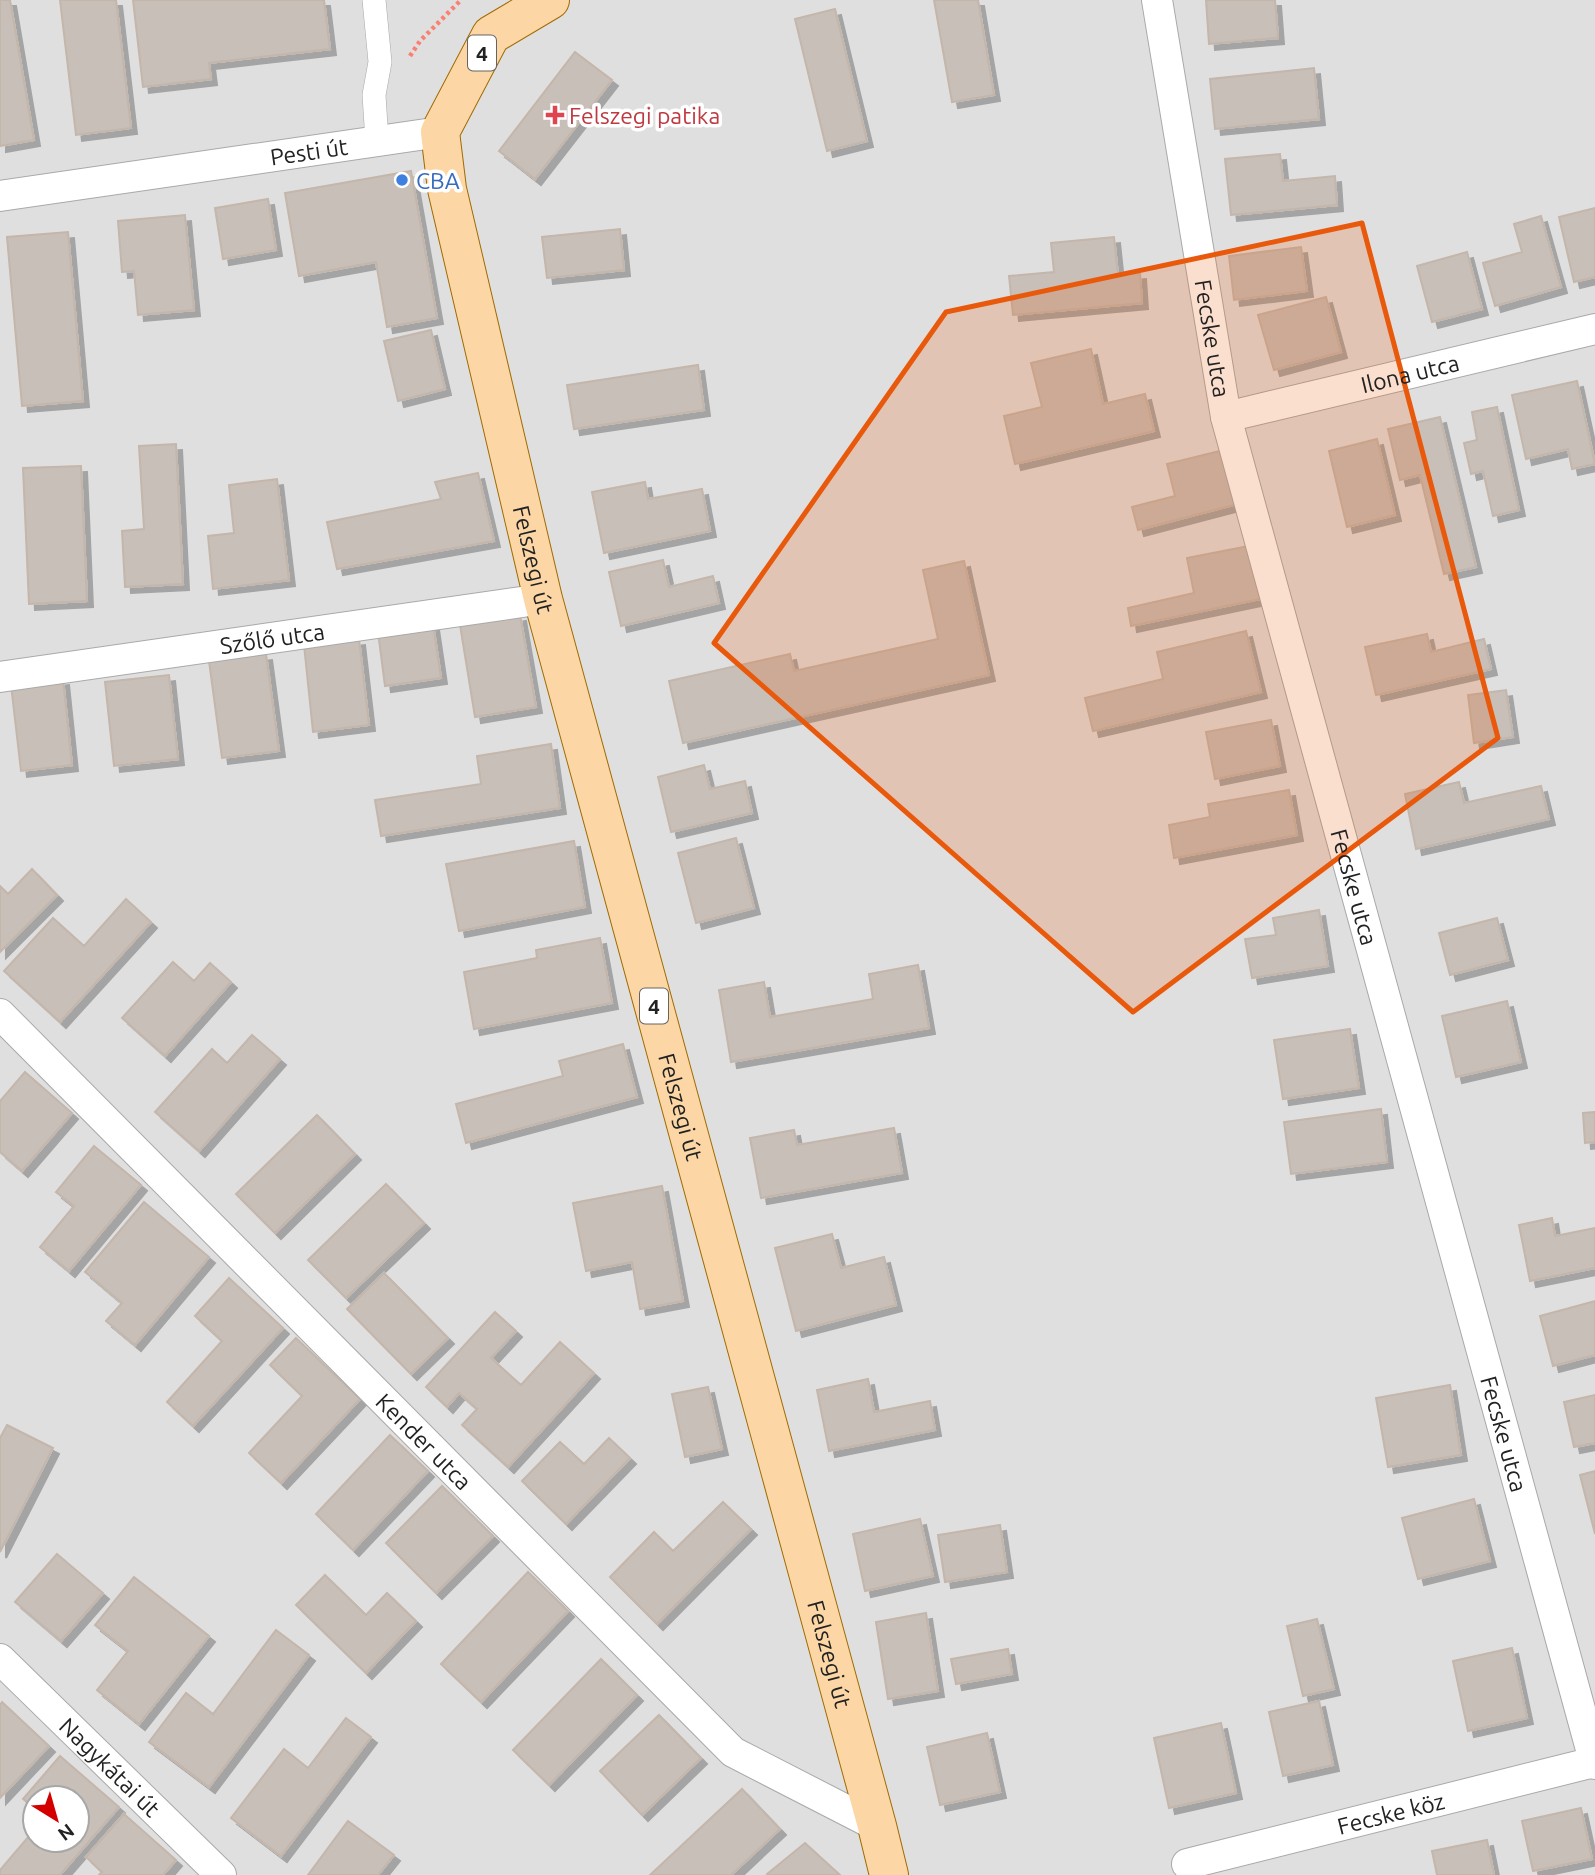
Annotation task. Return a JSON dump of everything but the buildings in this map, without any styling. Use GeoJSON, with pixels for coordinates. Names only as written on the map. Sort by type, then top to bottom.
{"type":"FeatureCollection","features":[{"type":"Feature","properties":{"kind":"main road","name":"4"},"geometry":{"type":"LineString","coordinates":[[440,132],[491,35],[550,0]]}},
{"type":"Feature","properties":{"kind":"main road","name":"Felszegi út"},"geometry":{"type":"LineString","coordinates":[[440,132],[447,189],[543,598],[889,1875]]}},
{"type":"Feature","properties":{"kind":"street"},"geometry":{"type":"LineString","coordinates":[[374,0],[380,62],[374,95],[377,141]]}},
{"type":"Feature","properties":{"kind":"street","name":"Fecske utca"},"geometry":{"type":"LineString","coordinates":[[1157,0],[1226,417],[1595,1763]]}},
{"type":"Feature","properties":{"kind":"street","name":"Pesti út"},"geometry":{"type":"LineString","coordinates":[[0,196],[440,132]]}},
{"type":"Feature","properties":{"kind":"street","name":"Ilona utca"},"geometry":{"type":"LineString","coordinates":[[1226,417],[1595,328]]}},
{"type":"Feature","properties":{"kind":"street","name":"Szőlő utca"},"geometry":{"type":"LineString","coordinates":[[0,677],[543,598]]}},
{"type":"Feature","properties":{"kind":"street","name":"Kender utca"},"geometry":{"type":"LineString","coordinates":[[0,1014],[733,1752],[877,1826]]}},
{"type":"Feature","properties":{"kind":"street","name":"Nagykátai út"},"geometry":{"type":"LineString","coordinates":[[0,1659],[221,1875]]}},
{"type":"Feature","properties":{"kind":"street","name":"Fecske köz"},"geometry":{"type":"LineString","coordinates":[[1187,1864],[1595,1763]]}},
{"type":"Feature","properties":{"kind":"path"},"geometry":{"type":"LineString","coordinates":[[420,41],[461,0]]}},
{"type":"Feature","properties":{"kind":"highlighted area"},"geometry":{"type":"Polygon","coordinates":[[[1362,223],[1498,738],[1133,1012],[714,643],[946,312],[1362,223]]]}},
{"type":"Feature","properties":{"kind":"shaded area"},"geometry":{"type":"Polygon","coordinates":[[[0,0],[1595,0],[1595,1875],[0,1875],[0,0]]]}},
{"type":"Feature","properties":{"kind":"place","name":"Felszegi patika"},"geometry":{"type":"Point","coordinates":[555,115]}},
{"type":"Feature","properties":{"kind":"place","name":"CBA"},"geometry":{"type":"Point","coordinates":[402,180]}}]}
